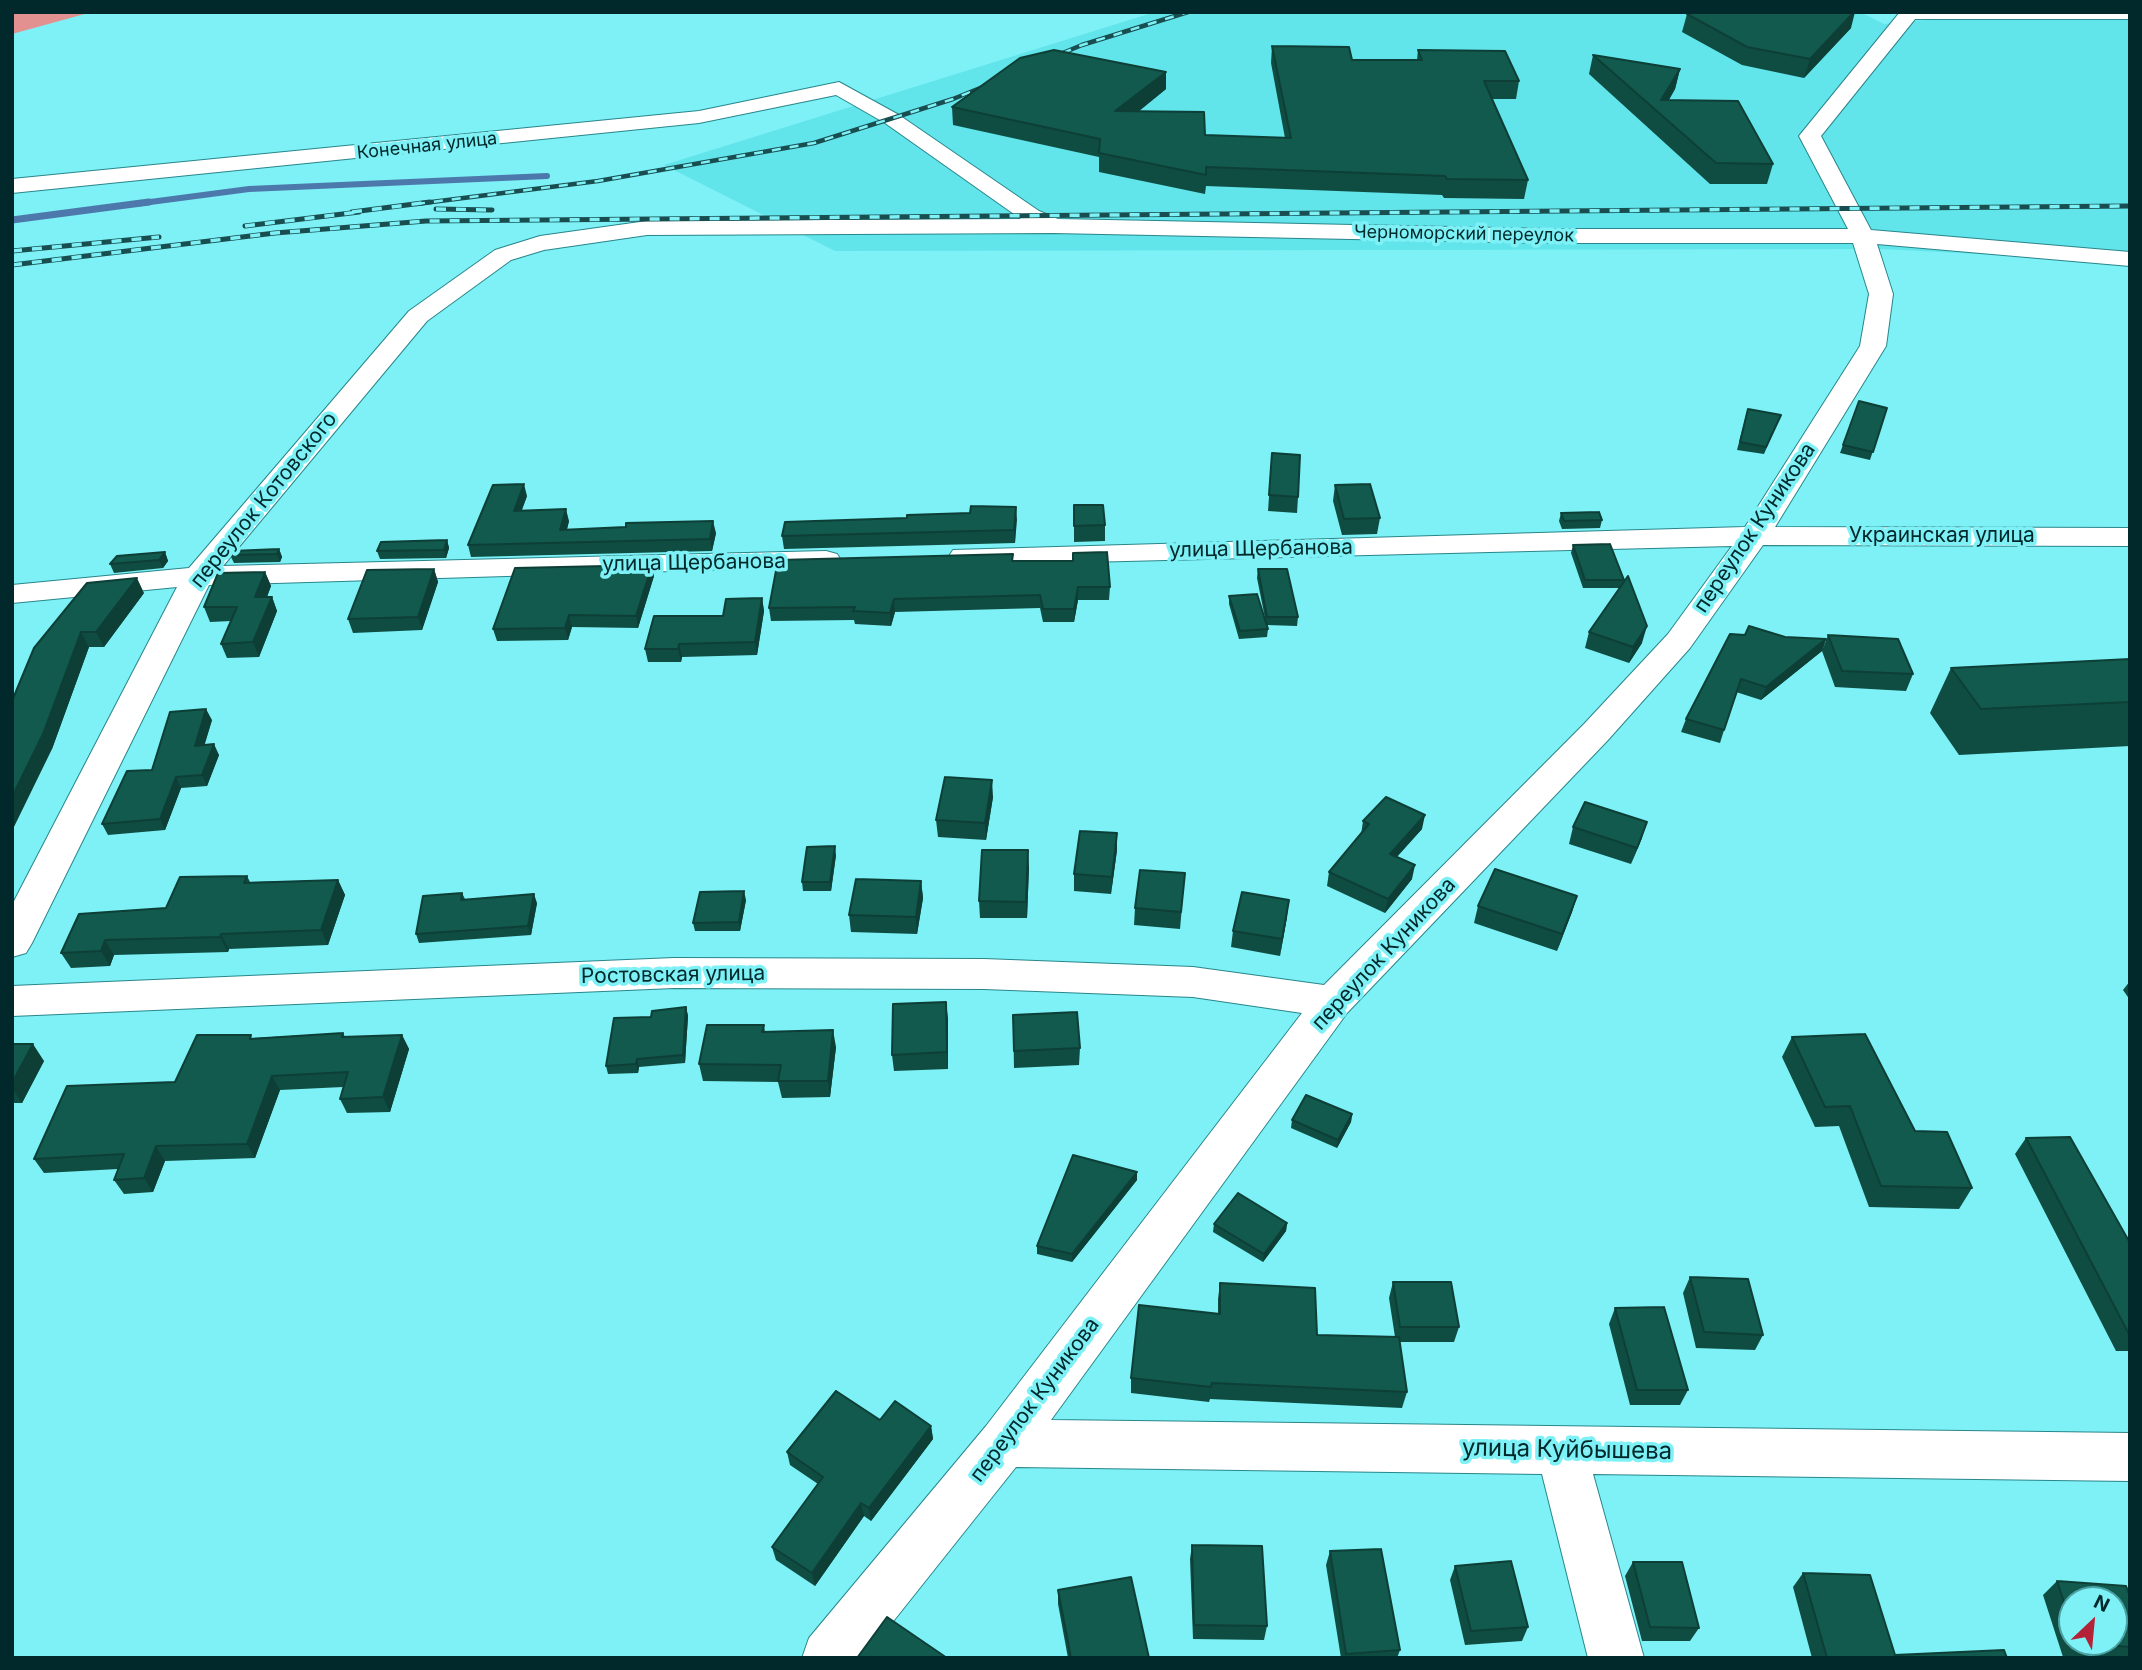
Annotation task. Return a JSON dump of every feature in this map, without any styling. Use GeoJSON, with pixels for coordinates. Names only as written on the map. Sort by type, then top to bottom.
{"type":"FeatureCollection","features":[{"type":"Feature","properties":{"kind":"street","name":"переулок Куникова"},"geometry":{"type":"LineString","coordinates":[[829,1658],[1004,1443],[1333,1002],[1596,732],[1679,641],[1754,536],[1873,345],[1881,294],[1863,236],[1811,136],[1896,26],[1910,13],[2130,13]]}},
{"type":"Feature","properties":{"kind":"street","name":"Черноморский переулок"},"geometry":{"type":"LineString","coordinates":[[839,88],[892,119],[1031,216],[1053,226],[1550,236],[1863,236],[2130,259]]}},
{"type":"Feature","properties":{"kind":"street","name":"Конечная улица"},"geometry":{"type":"LineString","coordinates":[[12,186],[699,117],[839,88]]}},
{"type":"Feature","properties":{"kind":"street","name":"переулок Котовского"},"geometry":{"type":"LineString","coordinates":[[12,943],[198,576],[418,316],[503,255],[553,241],[647,228],[1053,226]]}},
{"type":"Feature","properties":{"kind":"street","name":"Украинская улица"},"geometry":{"type":"LineString","coordinates":[[1754,536],[2130,537]]}},
{"type":"Feature","properties":{"kind":"street","name":"улица Щербанова"},"geometry":{"type":"LineString","coordinates":[[934,557],[1754,536]]}},
{"type":"Feature","properties":{"kind":"street","name":"улица Щербанова"},"geometry":{"type":"LineString","coordinates":[[12,594],[198,576],[851,559]]}},
{"type":"Feature","properties":{"kind":"street","name":"Ростовская улица"},"geometry":{"type":"LineString","coordinates":[[12,1001],[701,973],[984,974],[1193,982],[1333,1002]]}},
{"type":"Feature","properties":{"kind":"street","name":"улица Куйбышева"},"geometry":{"type":"LineString","coordinates":[[1004,1443],[2130,1457]]}},
{"type":"Feature","properties":{"kind":"street"},"geometry":{"type":"LineString","coordinates":[[1561,1450],[1616,1658]]}},
{"type":"Feature","properties":{"kind":"shaded area"},"geometry":{"type":"Polygon","coordinates":[[[12,12],[92,12],[12,34],[12,12]]]}},
{"type":"Feature","properties":{"kind":"shaded area"},"geometry":{"type":"Polygon","coordinates":[[[1155,12],[1860,12],[1884,24],[1935,19],[2130,18],[2130,262],[1883,249],[835,251],[664,165],[1155,12]]]}},
{"type":"Feature","properties":{"kind":"building"},"geometry":{"type":"Polygon","coordinates":[[[1854,12],[1810,59],[1747,47],[1687,14],[1854,12]]]}},
{"type":"Feature","properties":{"kind":"building"},"geometry":{"type":"Polygon","coordinates":[[[1272,46],[1349,47],[1352,60],[1422,60],[1418,50],[1505,51],[1519,81],[1484,81],[1528,180],[1447,179],[1445,176],[1206,167],[1206,175],[1099,153],[1100,139],[952,107],[1020,58],[1054,50],[1166,72],[1115,111],[1204,112],[1205,135],[1291,138],[1272,46]]]}},
{"type":"Feature","properties":{"kind":"building"},"geometry":{"type":"Polygon","coordinates":[[[1593,55],[1680,69],[1661,100],[1738,101],[1773,164],[1716,163],[1593,55]]]}},
{"type":"Feature","properties":{"kind":"building"},"geometry":{"type":"Polygon","coordinates":[[[1859,401],[1887,408],[1873,452],[1843,445],[1859,401]]]}},
{"type":"Feature","properties":{"kind":"building"},"geometry":{"type":"Polygon","coordinates":[[[1748,409],[1781,415],[1766,447],[1740,442],[1748,409]]]}},
{"type":"Feature","properties":{"kind":"building"},"geometry":{"type":"Polygon","coordinates":[[[1272,453],[1300,455],[1298,497],[1269,495],[1272,453]]]}},
{"type":"Feature","properties":{"kind":"building"},"geometry":{"type":"Polygon","coordinates":[[[524,484],[514,511],[566,509],[560,530],[626,527],[626,523],[713,521],[710,539],[468,545],[493,485],[524,484]]]}},
{"type":"Feature","properties":{"kind":"building"},"geometry":{"type":"Polygon","coordinates":[[[1370,484],[1380,518],[1344,519],[1335,485],[1370,484]]]}},
{"type":"Feature","properties":{"kind":"building"},"geometry":{"type":"Polygon","coordinates":[[[1074,505],[1103,505],[1105,525],[1074,526],[1074,505]]]}},
{"type":"Feature","properties":{"kind":"building"},"geometry":{"type":"Polygon","coordinates":[[[971,506],[1016,507],[1014,530],[782,536],[785,522],[970,513],[971,506]]]}},
{"type":"Feature","properties":{"kind":"building"},"geometry":{"type":"Polygon","coordinates":[[[1599,512],[1602,520],[1564,521],[1561,513],[1599,512]]]}},
{"type":"Feature","properties":{"kind":"building"},"geometry":{"type":"Polygon","coordinates":[[[447,540],[444,550],[377,551],[381,542],[447,540]]]}},
{"type":"Feature","properties":{"kind":"building"},"geometry":{"type":"Polygon","coordinates":[[[1610,544],[1624,580],[1585,580],[1573,545],[1610,544]]]}},
{"type":"Feature","properties":{"kind":"building"},"geometry":{"type":"Polygon","coordinates":[[[279,549],[277,554],[230,555],[232,551],[279,549]]]}},
{"type":"Feature","properties":{"kind":"building"},"geometry":{"type":"Polygon","coordinates":[[[165,552],[159,560],[110,564],[117,556],[165,552]]]}},
{"type":"Feature","properties":{"kind":"building"},"geometry":{"type":"Polygon","coordinates":[[[1107,552],[1110,587],[1078,587],[1074,609],[1043,609],[1040,595],[894,599],[890,613],[853,611],[855,607],[769,608],[778,560],[1013,554],[1012,561],[1073,561],[1073,553],[1107,552]]]}},
{"type":"Feature","properties":{"kind":"building"},"geometry":{"type":"Polygon","coordinates":[[[652,565],[636,616],[569,615],[565,628],[493,629],[515,568],[652,565]]]}},
{"type":"Feature","properties":{"kind":"building"},"geometry":{"type":"Polygon","coordinates":[[[434,569],[418,617],[348,619],[367,570],[434,569]]]}},
{"type":"Feature","properties":{"kind":"building"},"geometry":{"type":"Polygon","coordinates":[[[1258,569],[1287,569],[1298,617],[1267,617],[1258,569]]]}},
{"type":"Feature","properties":{"kind":"building"},"geometry":{"type":"Polygon","coordinates":[[[265,572],[255,597],[272,597],[253,642],[221,644],[237,607],[204,607],[218,573],[265,572]]]}},
{"type":"Feature","properties":{"kind":"building"},"geometry":{"type":"Polygon","coordinates":[[[1628,576],[1647,626],[1633,647],[1589,632],[1628,576]]]}},
{"type":"Feature","properties":{"kind":"building"},"geometry":{"type":"Polygon","coordinates":[[[137,578],[96,632],[81,632],[43,734],[12,797],[12,701],[34,648],[87,583],[137,578]]]}},
{"type":"Feature","properties":{"kind":"building"},"geometry":{"type":"Polygon","coordinates":[[[1257,594],[1268,629],[1240,631],[1229,596],[1257,594]]]}},
{"type":"Feature","properties":{"kind":"building"},"geometry":{"type":"Polygon","coordinates":[[[762,598],[755,642],[679,644],[678,649],[645,649],[654,616],[723,616],[726,599],[762,598]]]}},
{"type":"Feature","properties":{"kind":"building"},"geometry":{"type":"Polygon","coordinates":[[[1749,626],[1785,637],[1826,639],[1766,687],[1741,679],[1724,730],[1686,719],[1730,634],[1745,635],[1749,626]]]}},
{"type":"Feature","properties":{"kind":"building"},"geometry":{"type":"Polygon","coordinates":[[[1828,635],[1898,639],[1913,674],[1842,671],[1828,635]]]}},
{"type":"Feature","properties":{"kind":"building"},"geometry":{"type":"Polygon","coordinates":[[[2130,659],[2130,702],[1981,709],[1951,668],[2130,659]]]}},
{"type":"Feature","properties":{"kind":"building"},"geometry":{"type":"Polygon","coordinates":[[[206,709],[195,746],[214,744],[202,775],[176,777],[160,819],[102,824],[127,771],[152,770],[170,712],[206,709]]]}},
{"type":"Feature","properties":{"kind":"building"},"geometry":{"type":"Polygon","coordinates":[[[945,777],[992,780],[985,823],[936,820],[945,777]]]}},
{"type":"Feature","properties":{"kind":"building"},"geometry":{"type":"Polygon","coordinates":[[[1386,797],[1425,815],[1390,854],[1415,865],[1388,899],[1329,872],[1369,824],[1363,821],[1386,797]]]}},
{"type":"Feature","properties":{"kind":"building"},"geometry":{"type":"Polygon","coordinates":[[[1585,802],[1647,822],[1637,848],[1573,827],[1585,802]]]}},
{"type":"Feature","properties":{"kind":"building"},"geometry":{"type":"Polygon","coordinates":[[[1080,831],[1117,833],[1112,877],[1074,874],[1080,831]]]}},
{"type":"Feature","properties":{"kind":"building"},"geometry":{"type":"Polygon","coordinates":[[[835,846],[830,882],[802,882],[807,847],[835,846]]]}},
{"type":"Feature","properties":{"kind":"building"},"geometry":{"type":"Polygon","coordinates":[[[982,850],[1028,850],[1026,902],[979,901],[982,850]]]}},
{"type":"Feature","properties":{"kind":"building"},"geometry":{"type":"Polygon","coordinates":[[[1495,869],[1577,896],[1562,934],[1478,906],[1495,869]]]}},
{"type":"Feature","properties":{"kind":"building"},"geometry":{"type":"Polygon","coordinates":[[[1140,870],[1185,873],[1181,912],[1135,908],[1140,870]]]}},
{"type":"Feature","properties":{"kind":"building"},"geometry":{"type":"Polygon","coordinates":[[[247,876],[244,883],[338,880],[321,930],[221,934],[220,937],[105,940],[101,951],[61,953],[79,914],[166,908],[180,877],[247,876]]]}},
{"type":"Feature","properties":{"kind":"building"},"geometry":{"type":"Polygon","coordinates":[[[856,879],[921,881],[916,917],[849,915],[856,879]]]}},
{"type":"Feature","properties":{"kind":"building"},"geometry":{"type":"Polygon","coordinates":[[[744,891],[739,922],[693,923],[700,892],[744,891]]]}},
{"type":"Feature","properties":{"kind":"building"},"geometry":{"type":"Polygon","coordinates":[[[1242,892],[1289,900],[1282,939],[1233,931],[1242,892]]]}},
{"type":"Feature","properties":{"kind":"building"},"geometry":{"type":"Polygon","coordinates":[[[462,893],[461,900],[534,894],[528,926],[416,934],[423,896],[462,893]]]}},
{"type":"Feature","properties":{"kind":"building"},"geometry":{"type":"Polygon","coordinates":[[[946,1002],[947,1052],[892,1055],[893,1004],[946,1002]]]}},
{"type":"Feature","properties":{"kind":"building"},"geometry":{"type":"Polygon","coordinates":[[[686,1007],[683,1055],[637,1059],[636,1064],[606,1066],[614,1018],[651,1017],[652,1011],[686,1007]]]}},
{"type":"Feature","properties":{"kind":"building"},"geometry":{"type":"Polygon","coordinates":[[[1077,1012],[1080,1048],[1014,1051],[1013,1015],[1077,1012]]]}},
{"type":"Feature","properties":{"kind":"building"},"geometry":{"type":"Polygon","coordinates":[[[707,1025],[764,1025],[762,1032],[833,1030],[828,1081],[778,1081],[781,1065],[699,1064],[707,1025]]]}},
{"type":"Feature","properties":{"kind":"building"},"geometry":{"type":"Polygon","coordinates":[[[343,1033],[342,1037],[402,1035],[383,1097],[340,1099],[348,1072],[272,1076],[247,1144],[156,1146],[144,1178],[114,1180],[124,1154],[34,1159],[67,1086],[175,1082],[197,1035],[251,1035],[250,1039],[343,1033]]]}},
{"type":"Feature","properties":{"kind":"building"},"geometry":{"type":"Polygon","coordinates":[[[1865,1034],[1915,1131],[1947,1132],[1972,1188],[1881,1186],[1850,1106],[1825,1107],[1792,1037],[1865,1034]]]}},
{"type":"Feature","properties":{"kind":"building"},"geometry":{"type":"Polygon","coordinates":[[[12,1044],[33,1044],[12,1083],[12,1044]]]}},
{"type":"Feature","properties":{"kind":"building"},"geometry":{"type":"Polygon","coordinates":[[[1306,1095],[1352,1114],[1338,1140],[1292,1120],[1306,1095]]]}},
{"type":"Feature","properties":{"kind":"building"},"geometry":{"type":"Polygon","coordinates":[[[2070,1137],[2130,1243],[2130,1336],[2026,1138],[2070,1137]]]}},
{"type":"Feature","properties":{"kind":"building"},"geometry":{"type":"Polygon","coordinates":[[[1073,1155],[1137,1172],[1072,1254],[1037,1246],[1073,1155]]]}},
{"type":"Feature","properties":{"kind":"building"},"geometry":{"type":"Polygon","coordinates":[[[1238,1193],[1287,1223],[1264,1254],[1214,1224],[1238,1193]]]}},
{"type":"Feature","properties":{"kind":"building"},"geometry":{"type":"Polygon","coordinates":[[[1690,1277],[1748,1279],[1763,1335],[1704,1332],[1690,1277]]]}},
{"type":"Feature","properties":{"kind":"building"},"geometry":{"type":"Polygon","coordinates":[[[1393,1282],[1451,1282],[1459,1327],[1400,1327],[1393,1282]]]}},
{"type":"Feature","properties":{"kind":"building"},"geometry":{"type":"Polygon","coordinates":[[[1220,1283],[1315,1288],[1317,1335],[1399,1337],[1407,1392],[1212,1383],[1211,1387],[1131,1378],[1139,1305],[1220,1314],[1220,1283]]]}},
{"type":"Feature","properties":{"kind":"building"},"geometry":{"type":"Polygon","coordinates":[[[1664,1307],[1688,1390],[1637,1390],[1615,1308],[1664,1307]]]}},
{"type":"Feature","properties":{"kind":"building"},"geometry":{"type":"Polygon","coordinates":[[[836,1391],[880,1420],[895,1401],[931,1426],[869,1508],[861,1503],[812,1573],[772,1547],[823,1477],[787,1452],[836,1391]]]}},
{"type":"Feature","properties":{"kind":"building"},"geometry":{"type":"Polygon","coordinates":[[[1192,1545],[1262,1546],[1267,1626],[1194,1625],[1192,1545]]]}},
{"type":"Feature","properties":{"kind":"building"},"geometry":{"type":"Polygon","coordinates":[[[1381,1549],[1400,1650],[1346,1654],[1330,1551],[1381,1549]]]}},
{"type":"Feature","properties":{"kind":"building"},"geometry":{"type":"Polygon","coordinates":[[[1511,1561],[1528,1627],[1471,1631],[1455,1566],[1511,1561]]]}},
{"type":"Feature","properties":{"kind":"building"},"geometry":{"type":"Polygon","coordinates":[[[1633,1562],[1682,1562],[1699,1628],[1650,1627],[1633,1562]]]}},
{"type":"Feature","properties":{"kind":"building"},"geometry":{"type":"Polygon","coordinates":[[[1803,1573],[1870,1575],[1895,1655],[2004,1650],[2007,1658],[1827,1658],[1803,1573]]]}},
{"type":"Feature","properties":{"kind":"building"},"geometry":{"type":"Polygon","coordinates":[[[1131,1577],[1149,1658],[1071,1658],[1058,1590],[1131,1577]]]}},
{"type":"Feature","properties":{"kind":"building"},"geometry":{"type":"Polygon","coordinates":[[[2057,1581],[2126,1586],[2059,1586],[2057,1581]]]}},
{"type":"Feature","properties":{"kind":"building"},"geometry":{"type":"Polygon","coordinates":[[[2128,1591],[2130,1596],[2128,1647],[2128,1591]]]}},
{"type":"Feature","properties":{"kind":"building"},"geometry":{"type":"Polygon","coordinates":[[[887,1617],[947,1658],[857,1658],[887,1617]]]}},
{"type":"Feature","properties":{"kind":"waterway"},"geometry":{"type":"LineString","coordinates":[[135,204],[249,189],[547,176]]}},
{"type":"Feature","properties":{"kind":"waterway"},"geometry":{"type":"LineString","coordinates":[[12,220],[149,202]]}},
{"type":"Feature","properties":{"kind":"railway"},"geometry":{"type":"LineString","coordinates":[[1046,60],[1082,45],[1188,12]]}},
{"type":"Feature","properties":{"kind":"railway"},"geometry":{"type":"LineString","coordinates":[[416,204],[598,181],[814,143],[953,99],[995,82]]}},
{"type":"Feature","properties":{"kind":"railway"},"geometry":{"type":"LineString","coordinates":[[352,212],[430,202]]}},
{"type":"Feature","properties":{"kind":"railway"},"geometry":{"type":"LineString","coordinates":[[12,265],[275,233],[426,221],[2130,206]]}},
{"type":"Feature","properties":{"kind":"railway"},"geometry":{"type":"LineString","coordinates":[[436,209],[492,210]]}},
{"type":"Feature","properties":{"kind":"railway"},"geometry":{"type":"LineString","coordinates":[[245,226],[359,212]]}},
{"type":"Feature","properties":{"kind":"railway"},"geometry":{"type":"LineString","coordinates":[[12,251],[159,237]]}}]}
